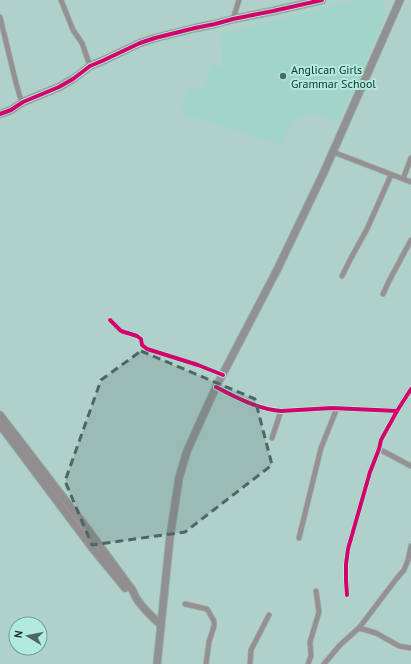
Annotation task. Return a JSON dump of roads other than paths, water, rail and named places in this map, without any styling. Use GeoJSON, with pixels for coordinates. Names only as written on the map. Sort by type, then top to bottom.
{"type":"FeatureCollection","features":[{"type":"Feature","properties":{"kind":"main road"},"geometry":{"type":"LineString","coordinates":[[0,114],[12,110],[23,102],[74,79],[90,66],[154,38],[322,0]]}},
{"type":"Feature","properties":{"kind":"main road"},"geometry":{"type":"LineString","coordinates":[[157,664],[170,537],[181,468],[190,444],[216,387],[280,264],[334,152],[400,0]]}},
{"type":"Feature","properties":{"kind":"main road"},"geometry":{"type":"LineString","coordinates":[[0,415],[86,527],[133,591],[134,595],[148,613],[161,625]]}},
{"type":"Feature","properties":{"kind":"main road"},"geometry":{"type":"LineString","coordinates":[[0,425],[93,549],[130,594],[134,595]]}},
{"type":"Feature","properties":{"kind":"street"},"geometry":{"type":"LineString","coordinates":[[61,0],[73,30],[82,44],[90,66]]}},
{"type":"Feature","properties":{"kind":"street"},"geometry":{"type":"LineString","coordinates":[[233,19],[239,0]]}},
{"type":"Feature","properties":{"kind":"street"},"geometry":{"type":"LineString","coordinates":[[0,17],[16,83],[23,102]]}},
{"type":"Feature","properties":{"kind":"street"},"geometry":{"type":"LineString","coordinates":[[334,152],[411,182]]}},
{"type":"Feature","properties":{"kind":"street"},"geometry":{"type":"LineString","coordinates":[[402,179],[411,158]]}},
{"type":"Feature","properties":{"kind":"street"},"geometry":{"type":"LineString","coordinates":[[342,276],[367,229],[391,175]]}},
{"type":"Feature","properties":{"kind":"street"},"geometry":{"type":"LineString","coordinates":[[383,294],[411,240]]}},
{"type":"Feature","properties":{"kind":"street"},"geometry":{"type":"LineString","coordinates":[[110,320],[121,331],[138,336],[141,339],[142,345],[147,349],[198,365],[223,375]]}},
{"type":"Feature","properties":{"kind":"street"},"geometry":{"type":"LineString","coordinates":[[216,387],[251,404],[282,411],[337,408],[397,411]]}},
{"type":"Feature","properties":{"kind":"street"},"geometry":{"type":"LineString","coordinates":[[347,595],[346,564],[348,549],[370,472],[381,440],[411,389]]}},
{"type":"Feature","properties":{"kind":"street"},"geometry":{"type":"LineString","coordinates":[[299,538],[321,448],[337,408]]}},
{"type":"Feature","properties":{"kind":"street"},"geometry":{"type":"LineString","coordinates":[[272,438],[282,411]]}},
{"type":"Feature","properties":{"kind":"street"},"geometry":{"type":"LineString","coordinates":[[379,449],[411,466]]}},
{"type":"Feature","properties":{"kind":"street"},"geometry":{"type":"LineString","coordinates":[[324,664],[340,645],[359,628],[396,578],[404,570],[411,546]]}},
{"type":"Feature","properties":{"kind":"street"},"geometry":{"type":"LineString","coordinates":[[308,664],[311,656],[310,642],[319,612],[316,591]]}},
{"type":"Feature","properties":{"kind":"street"},"geometry":{"type":"LineString","coordinates":[[185,604],[207,609],[214,621],[206,664]]}},
{"type":"Feature","properties":{"kind":"street"},"geometry":{"type":"LineString","coordinates":[[250,664],[251,650],[269,615]]}},
{"type":"Feature","properties":{"kind":"street"},"geometry":{"type":"LineString","coordinates":[[359,628],[376,633],[399,646],[411,648]]}},
{"type":"Feature","properties":{"kind":"place","name":"Anglican Girls Grammar School"},"geometry":{"type":"Point","coordinates":[283,76]}}]}
